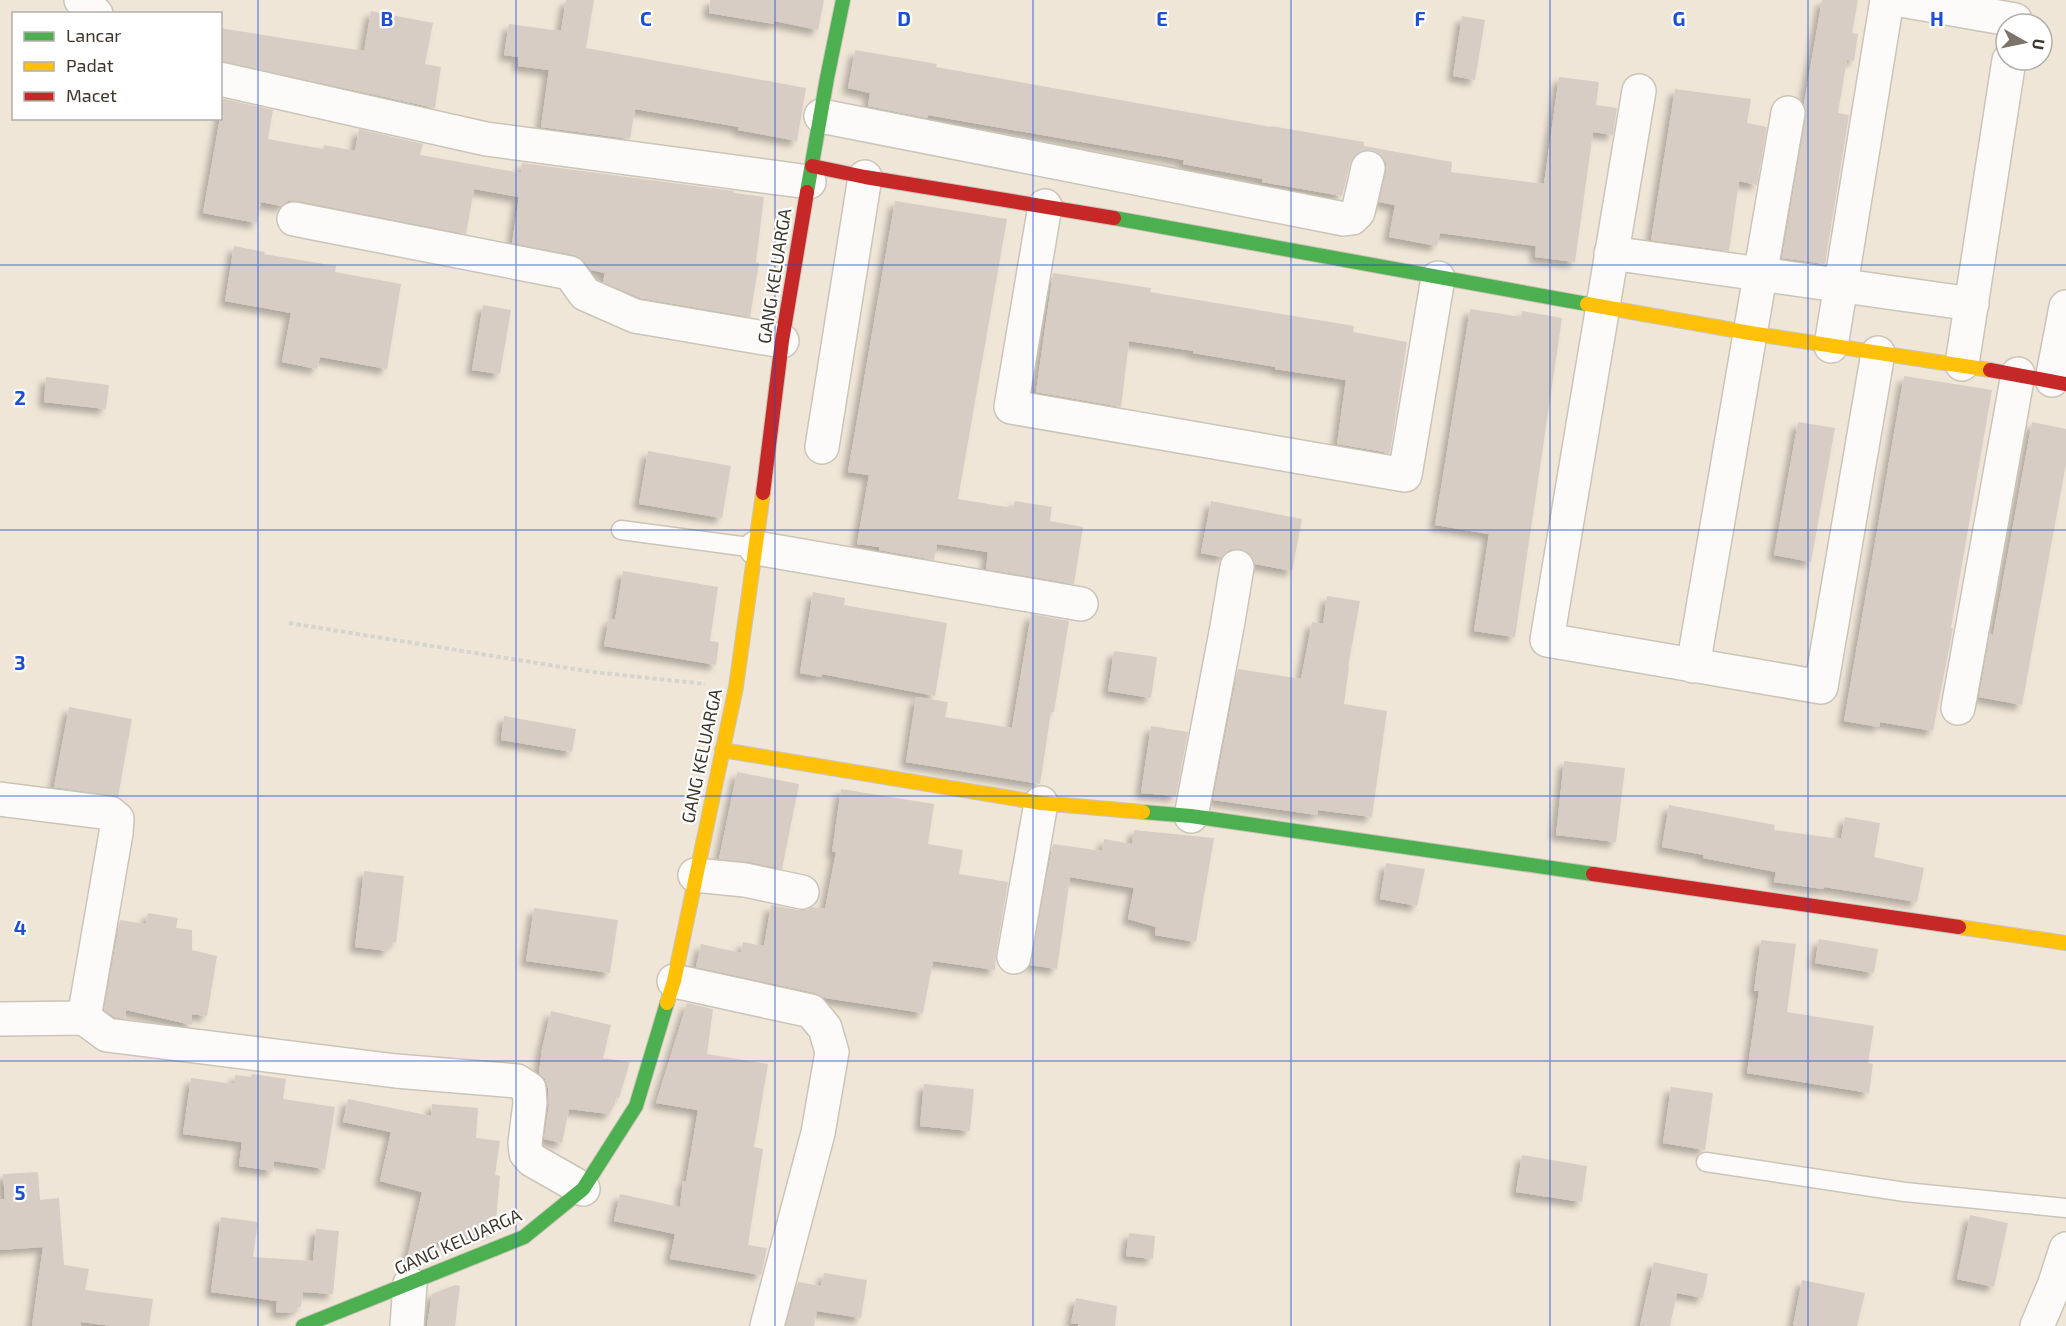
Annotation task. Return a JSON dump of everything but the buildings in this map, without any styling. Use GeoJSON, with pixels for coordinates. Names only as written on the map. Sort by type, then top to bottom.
{"type":"FeatureCollection","features":[{"type":"Feature","properties":{"kind":"street"},"geometry":{"type":"LineString","coordinates":[[81,0],[94,12]]}},
{"type":"Feature","properties":{"kind":"street","name":"GANG KELUARGA"},"geometry":{"type":"LineString","coordinates":[[303,1326],[524,1237],[574,1196],[636,1106],[674,981],[736,687],[782,341],[810,174],[843,0]]}},
{"type":"Feature","properties":{"kind":"street"},"geometry":{"type":"LineString","coordinates":[[1831,346],[1887,0]]}},
{"type":"Feature","properties":{"kind":"street"},"geometry":{"type":"LineString","coordinates":[[1901,0],[1994,12]]}},
{"type":"Feature","properties":{"kind":"street"},"geometry":{"type":"LineString","coordinates":[[1962,364],[2007,72]]}},
{"type":"Feature","properties":{"kind":"street"},"geometry":{"type":"LineString","coordinates":[[222,79],[486,139],[810,174],[865,177],[1046,206],[1750,333],[1962,364],[2059,382],[2066,307]]}},
{"type":"Feature","properties":{"kind":"street"},"geometry":{"type":"LineString","coordinates":[[1639,91],[1547,640],[1821,687],[1878,353]]}},
{"type":"Feature","properties":{"kind":"street"},"geometry":{"type":"LineString","coordinates":[[1693,666],[1788,113]]}},
{"type":"Feature","properties":{"kind":"street"},"geometry":{"type":"LineString","coordinates":[[821,116],[1344,219],[1352,218],[1358,212],[1368,168]]}},
{"type":"Feature","properties":{"kind":"street"},"geometry":{"type":"LineString","coordinates":[[822,447],[865,177]]}},
{"type":"Feature","properties":{"kind":"street"},"geometry":{"type":"LineString","coordinates":[[1046,206],[1011,407],[1405,475],[1438,278]]}},
{"type":"Feature","properties":{"kind":"street"},"geometry":{"type":"LineString","coordinates":[[294,219],[570,273],[585,294],[635,316],[782,341]]}},
{"type":"Feature","properties":{"kind":"street"},"geometry":{"type":"LineString","coordinates":[[1611,253],[1972,304]]}},
{"type":"Feature","properties":{"kind":"street"},"geometry":{"type":"LineString","coordinates":[[1958,708],[2018,374]]}},
{"type":"Feature","properties":{"kind":"street"},"geometry":{"type":"LineString","coordinates":[[756,548],[1081,604]]}},
{"type":"Feature","properties":{"kind":"street"},"geometry":{"type":"LineString","coordinates":[[1191,816],[1237,567]]}},
{"type":"Feature","properties":{"kind":"street"},"geometry":{"type":"LineString","coordinates":[[722,750],[1041,803],[1191,816],[2066,943]]}},
{"type":"Feature","properties":{"kind":"street"},"geometry":{"type":"LineString","coordinates":[[0,799],[110,813],[117,819],[84,1018]]}},
{"type":"Feature","properties":{"kind":"street"},"geometry":{"type":"LineString","coordinates":[[1014,957],[1041,803]]}},
{"type":"Feature","properties":{"kind":"street"},"geometry":{"type":"LineString","coordinates":[[695,875],[744,880],[802,891]]}},
{"type":"Feature","properties":{"kind":"street"},"geometry":{"type":"LineString","coordinates":[[674,981],[811,1011],[825,1028],[830,1044],[832,1052],[818,1133],[767,1326]]}},
{"type":"Feature","properties":{"kind":"street"},"geometry":{"type":"LineString","coordinates":[[1,1019],[84,1018],[107,1035],[396,1071],[517,1082],[529,1089],[526,1153],[574,1196]]}},
{"type":"Feature","properties":{"kind":"street"},"geometry":{"type":"LineString","coordinates":[[2037,1326],[2054,1286],[2066,1249]]}},
{"type":"Feature","properties":{"kind":"street"},"geometry":{"type":"LineString","coordinates":[[407,1326],[410,1284]]}},
{"type":"Feature","properties":{"kind":"lane"},"geometry":{"type":"LineString","coordinates":[[621,530],[756,548]]}},
{"type":"Feature","properties":{"kind":"lane"},"geometry":{"type":"LineString","coordinates":[[1706,1162],[1905,1192],[2066,1208]]}},
{"type":"Feature","properties":{"kind":"path"},"geometry":{"type":"LineString","coordinates":[[288,623],[593,672],[736,687]]}},
{"type":"Feature","properties":{"kind":"traffic: fast"},"geometry":{"type":"LineString","coordinates":[[807,192],[843,0]]}},
{"type":"Feature","properties":{"kind":"traffic: fast"},"geometry":{"type":"LineString","coordinates":[[1114,218],[1587,304]]}},
{"type":"Feature","properties":{"kind":"traffic: fast"},"geometry":{"type":"LineString","coordinates":[[1143,812],[1191,816],[1593,874]]}},
{"type":"Feature","properties":{"kind":"traffic: fast"},"geometry":{"type":"LineString","coordinates":[[303,1326],[524,1237],[583,1189],[636,1106],[667,1003]]}},
{"type":"Feature","properties":{"kind":"traffic: slow"},"geometry":{"type":"LineString","coordinates":[[1587,304],[1750,333],[1990,370]]}},
{"type":"Feature","properties":{"kind":"traffic: slow"},"geometry":{"type":"LineString","coordinates":[[667,1003],[674,981],[736,687],[763,493]]}},
{"type":"Feature","properties":{"kind":"traffic: slow"},"geometry":{"type":"LineString","coordinates":[[722,750],[1041,803],[1143,812]]}},
{"type":"Feature","properties":{"kind":"traffic: slow"},"geometry":{"type":"LineString","coordinates":[[1959,927],[2066,943]]}},
{"type":"Feature","properties":{"kind":"traffic: jam"},"geometry":{"type":"LineString","coordinates":[[812,166],[865,177],[1114,218]]}},
{"type":"Feature","properties":{"kind":"traffic: jam"},"geometry":{"type":"LineString","coordinates":[[763,493],[782,341],[807,192]]}},
{"type":"Feature","properties":{"kind":"traffic: jam"},"geometry":{"type":"LineString","coordinates":[[1990,370],[2066,384]]}},
{"type":"Feature","properties":{"kind":"traffic: jam"},"geometry":{"type":"LineString","coordinates":[[1593,874],[1959,927]]}}]}
